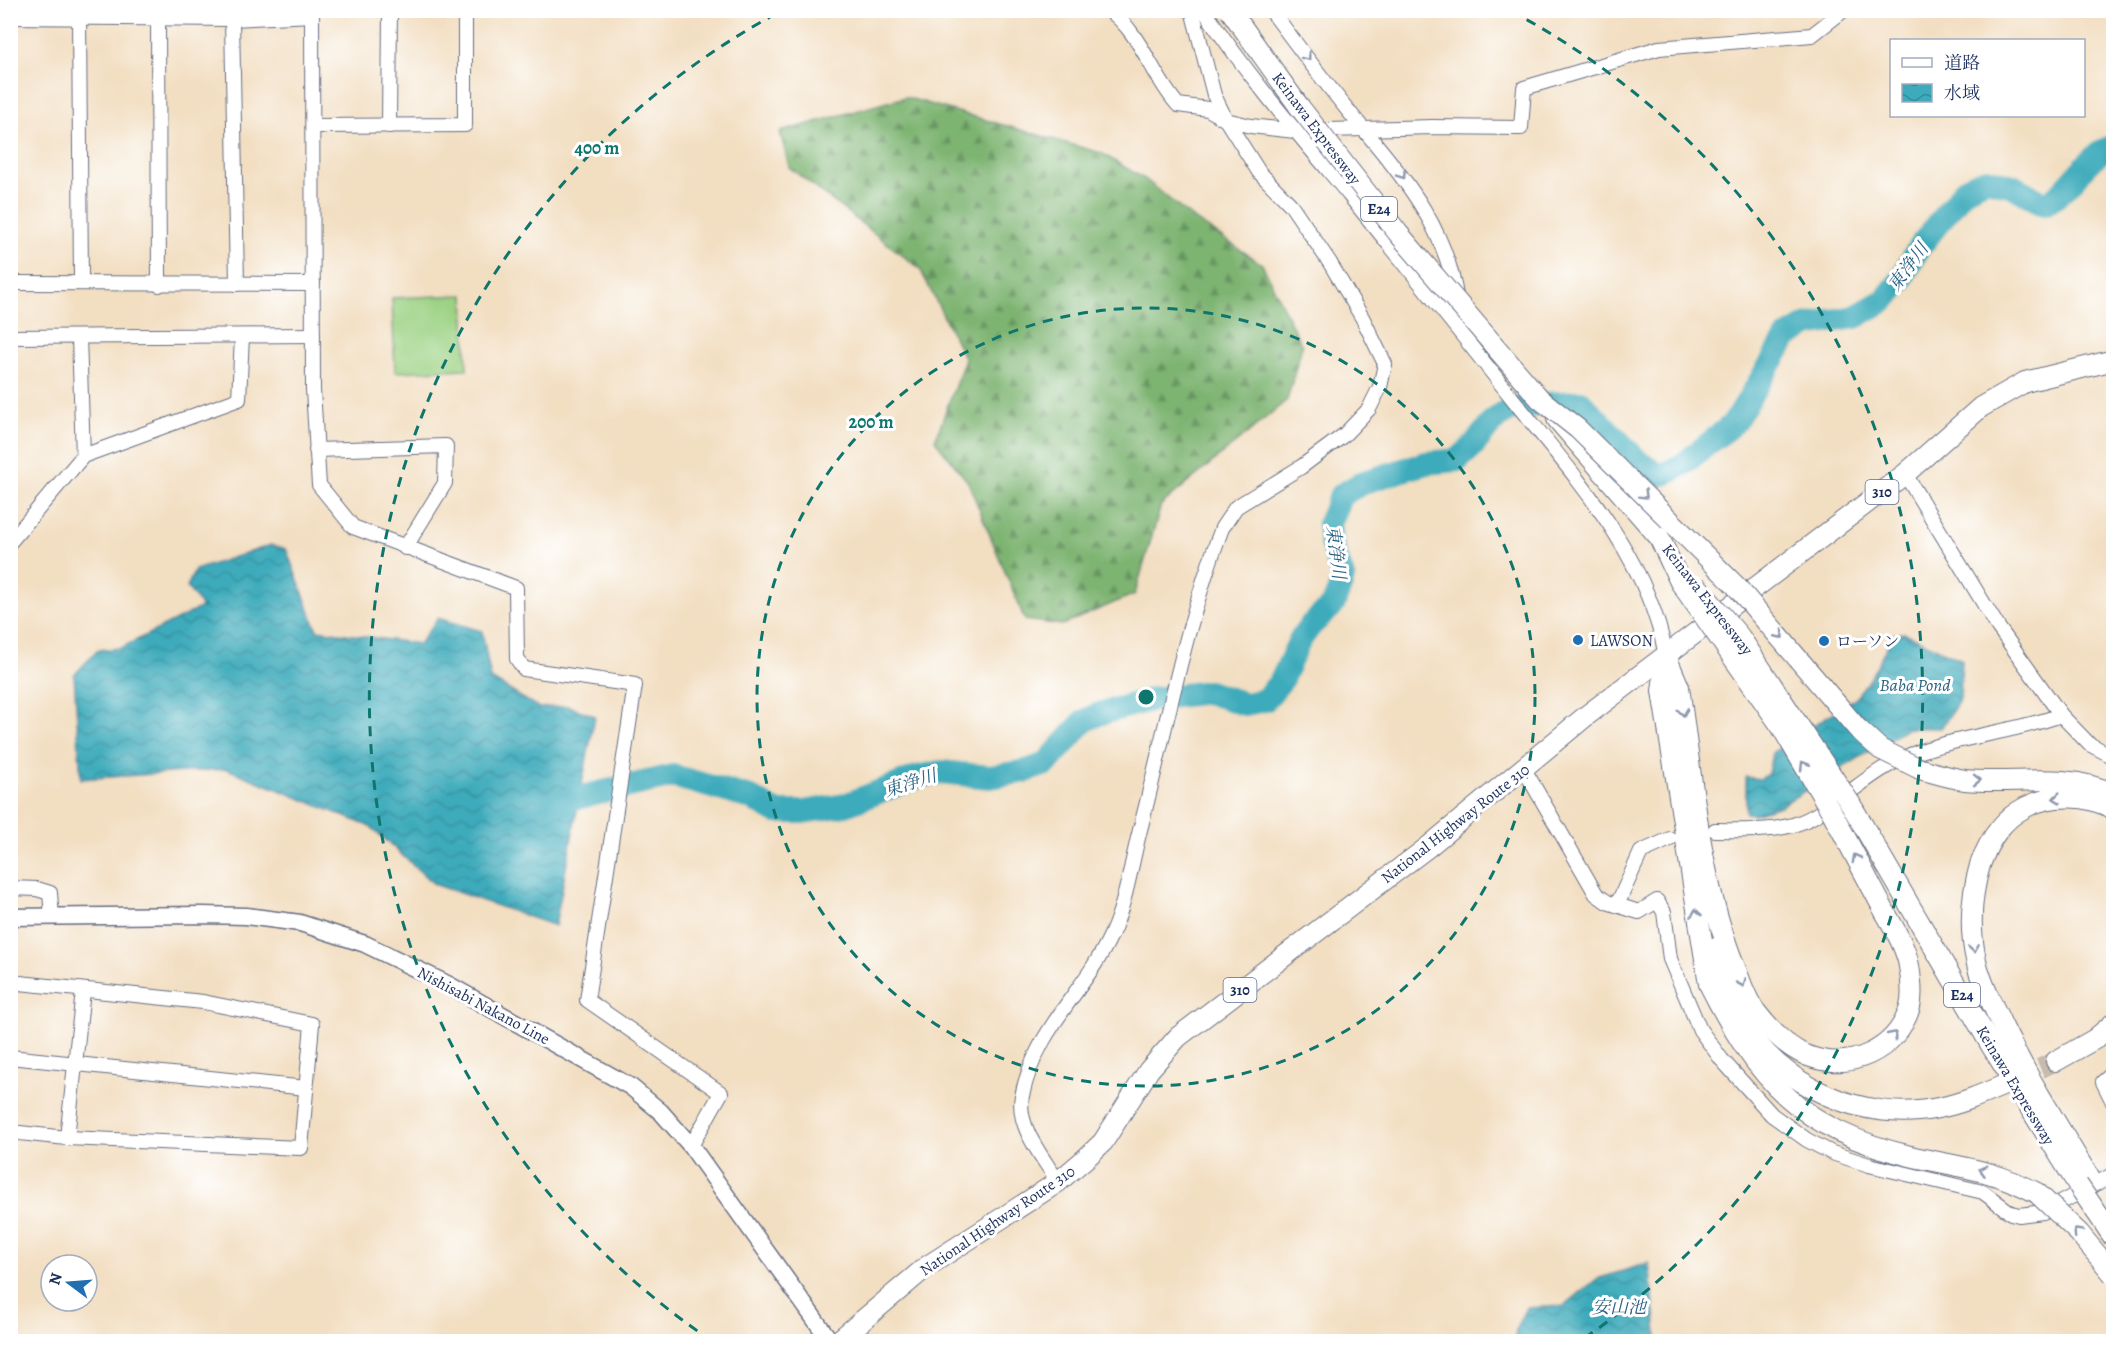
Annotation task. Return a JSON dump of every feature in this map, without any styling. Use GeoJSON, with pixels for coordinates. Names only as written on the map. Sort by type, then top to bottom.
{"type":"FeatureCollection","features":[{"type":"Feature","properties":{"kind":"highway","name":"Keinawa Expressway"},"geometry":{"type":"LineString","coordinates":[[1230,10],[1298,105],[1391,224],[1659,537],[1740,637],[1850,803],[1992,1047],[2083,1181],[2114,1238]]}},
{"type":"Feature","properties":{"kind":"highway","name":"National Highway Route 310"},"geometry":{"type":"LineString","coordinates":[[837,1341],[926,1267],[1058,1182],[1103,1142],[1149,1070],[1178,1037],[1428,847],[1586,716],[1905,474],[1981,407],[2025,382],[2114,360]]}},
{"type":"Feature","properties":{"kind":"highway"},"geometry":{"type":"LineString","coordinates":[[1540,399],[1578,429],[1728,578],[1857,728],[1880,749],[1920,769],[1967,780],[2050,778],[2073,781],[2114,794]]}},
{"type":"Feature","properties":{"kind":"highway"},"geometry":{"type":"LineString","coordinates":[[1659,537],[1680,582],[1781,726],[1834,816],[1909,963],[1910,1006],[1900,1026],[1878,1050],[1863,1057],[1842,1062],[1826,1061],[1796,1050],[1755,1011],[1723,938],[1709,892]]}},
{"type":"Feature","properties":{"kind":"highway"},"geometry":{"type":"LineString","coordinates":[[1666,656],[1679,687],[1709,892],[1713,935],[1723,977],[1742,1021],[1764,1048],[1796,1078],[1827,1096],[1864,1108],[1903,1112],[1937,1109],[2005,1092],[1942,1119],[1906,1123],[1870,1120],[1838,1110],[1800,1092],[1755,1063]]}},
{"type":"Feature","properties":{"kind":"highway"},"geometry":{"type":"LineString","coordinates":[[1666,656],[1662,691],[1709,984],[1727,1020],[1755,1063],[1784,1097],[1842,1134],[1911,1156],[2007,1177],[2037,1193],[2079,1233],[2114,1275]]}},
{"type":"Feature","properties":{"kind":"highway"},"geometry":{"type":"LineString","coordinates":[[2114,810],[2087,800],[2066,797],[2039,800],[2019,810],[2002,824],[1987,844],[1974,888],[1972,904],[1972,933],[1976,960],[1995,1009],[2024,1070],[2083,1181],[2103,1201],[2114,1232]]}},
{"type":"Feature","properties":{"kind":"highway"},"geometry":{"type":"LineString","coordinates":[[2114,1023],[2059,1067],[2114,1037]]}},
{"type":"Feature","properties":{"kind":"main road","name":"Nishisabi Nakano Line"},"geometry":{"type":"LineString","coordinates":[[10,917],[246,916],[300,923],[356,941],[449,985],[631,1087],[661,1112],[691,1146],[831,1341]]}},
{"type":"Feature","properties":{"kind":"street"},"geometry":{"type":"LineString","coordinates":[[389,126],[390,10]]}},
{"type":"Feature","properties":{"kind":"street"},"geometry":{"type":"LineString","coordinates":[[313,126],[465,125],[465,10]]}},
{"type":"Feature","properties":{"kind":"street"},"geometry":{"type":"LineString","coordinates":[[1109,10],[1129,28],[1163,88],[1178,105],[1208,109],[1226,120],[1295,131],[1365,131],[1432,127],[1521,128],[1524,88],[1659,48],[1812,35],[1844,10]]}},
{"type":"Feature","properties":{"kind":"street"},"geometry":{"type":"LineString","coordinates":[[1058,1182],[1025,1126],[1021,1113],[1022,1098],[1030,1067],[1050,1025],[1112,934],[1176,680],[1222,528],[1236,507],[1301,467],[1344,435],[1363,416],[1380,387],[1385,364],[1363,319],[1330,263],[1291,205],[1259,172],[1226,120],[1214,95],[1192,10]]}},
{"type":"Feature","properties":{"kind":"street"},"geometry":{"type":"LineString","coordinates":[[1204,10],[1245,69],[1492,372],[1613,526],[1639,575],[1661,630],[1666,656]]}},
{"type":"Feature","properties":{"kind":"street"},"geometry":{"type":"LineString","coordinates":[[1271,10],[1365,131],[1389,157],[1437,230],[1455,282],[1458,305],[1456,328]]}},
{"type":"Feature","properties":{"kind":"street"},"geometry":{"type":"LineString","coordinates":[[10,17],[232,19],[312,13],[313,335],[316,450],[320,485],[353,527],[516,588],[517,659],[524,669],[635,684],[587,1000],[721,1093],[691,1146]]}},
{"type":"Feature","properties":{"kind":"street"},"geometry":{"type":"LineString","coordinates":[[79,16],[81,282]]}},
{"type":"Feature","properties":{"kind":"street"},"geometry":{"type":"LineString","coordinates":[[158,17],[159,285]]}},
{"type":"Feature","properties":{"kind":"street"},"geometry":{"type":"LineString","coordinates":[[232,19],[237,284]]}},
{"type":"Feature","properties":{"kind":"street"},"geometry":{"type":"LineString","coordinates":[[10,283],[313,284]]}},
{"type":"Feature","properties":{"kind":"street"},"geometry":{"type":"LineString","coordinates":[[10,338],[313,335]]}},
{"type":"Feature","properties":{"kind":"street"},"geometry":{"type":"LineString","coordinates":[[10,543],[83,456],[239,399],[242,336]]}},
{"type":"Feature","properties":{"kind":"street"},"geometry":{"type":"LineString","coordinates":[[79,337],[83,456]]}},
{"type":"Feature","properties":{"kind":"street"},"geometry":{"type":"LineString","coordinates":[[316,450],[446,446],[445,483],[405,548]]}},
{"type":"Feature","properties":{"kind":"street"},"geometry":{"type":"LineString","coordinates":[[1905,474],[1998,627],[2061,715],[2089,744],[2114,757]]}},
{"type":"Feature","properties":{"kind":"street"},"geometry":{"type":"LineString","coordinates":[[1715,830],[1773,829],[1795,825],[1819,812],[1874,773],[1909,755],[1930,748],[2036,724],[2061,715]]}},
{"type":"Feature","properties":{"kind":"street"},"geometry":{"type":"LineString","coordinates":[[1524,769],[1596,894],[1607,902],[1639,912],[1657,901],[1664,912],[1670,959],[1700,1030],[1722,1060],[1772,1116],[1832,1153],[1869,1165],[1983,1192],[2012,1213],[2019,1215],[2043,1212],[2114,1174]]}},
{"type":"Feature","properties":{"kind":"street"},"geometry":{"type":"LineString","coordinates":[[1617,905],[1641,852],[1670,839]]}},
{"type":"Feature","properties":{"kind":"street"},"geometry":{"type":"LineString","coordinates":[[10,888],[37,889],[50,893],[52,917]]}},
{"type":"Feature","properties":{"kind":"street"},"geometry":{"type":"LineString","coordinates":[[10,982],[202,1002],[312,1024],[301,1148],[67,1138],[10,1132]]}},
{"type":"Feature","properties":{"kind":"street"},"geometry":{"type":"LineString","coordinates":[[67,1138],[83,991]]}},
{"type":"Feature","properties":{"kind":"street"},"geometry":{"type":"LineString","coordinates":[[10,1058],[306,1088]]}},
{"type":"Feature","properties":{"kind":"street"},"geometry":{"type":"LineString","coordinates":[[2114,1072],[2103,1082],[2114,1104]]}},
{"type":"Feature","properties":{"kind":"green space"},"geometry":{"type":"Polygon","coordinates":[[[905,97],[1101,153],[1145,179],[1192,218],[1262,264],[1302,346],[1287,400],[1161,505],[1135,594],[1062,625],[1025,620],[968,482],[935,440],[965,359],[920,269],[789,167],[780,132],[905,97]]]}},
{"type":"Feature","properties":{"kind":"green space"},"geometry":{"type":"Polygon","coordinates":[[[464,295],[467,369],[395,372],[392,298],[464,295]]]}},
{"type":"Feature","properties":{"kind":"water"},"geometry":{"type":"Polygon","coordinates":[[[271,545],[286,549],[317,630],[419,644],[438,618],[482,631],[491,679],[539,708],[568,706],[595,716],[555,926],[434,884],[371,827],[227,769],[81,779],[74,675],[98,650],[121,648],[202,607],[187,587],[195,570],[271,545]]]}},
{"type":"Feature","properties":{"kind":"water","name":"Baba Pond"},"geometry":{"type":"Polygon","coordinates":[[[1904,633],[1962,660],[1960,699],[1941,728],[1908,728],[1780,806],[1754,814],[1746,813],[1746,777],[1760,779],[1768,774],[1772,753],[1854,699],[1869,680],[1894,634],[1904,633]]]}},
{"type":"Feature","properties":{"kind":"water","name":"安山池"},"geometry":{"type":"Polygon","coordinates":[[[1649,1263],[1658,1341],[1514,1341],[1517,1326],[1526,1308],[1564,1306],[1597,1279],[1649,1263]]]}},
{"type":"Feature","properties":{"kind":"waterway","name":"東浄川"},"geometry":{"type":"LineString","coordinates":[[550,804],[673,776],[751,798],[776,812],[803,812],[845,805],[917,777],[941,772],[990,777],[1026,771],[1046,764],[1084,721],[1099,714],[1153,699],[1208,692],[1245,704],[1265,700],[1281,681],[1300,640],[1311,625],[1333,605],[1339,590],[1343,577],[1331,542],[1329,523],[1341,495],[1364,482],[1426,463],[1458,460],[1473,446],[1493,421],[1509,410],[1542,404],[1581,402],[1639,462],[1657,474],[1665,474],[1682,465],[1734,423],[1787,337],[1808,325],[1855,317],[1885,300],[1901,280],[1918,249],[1965,189],[1987,179],[2013,186],[2044,204],[2063,191],[2094,157],[2114,146]]}},
{"type":"Feature","properties":{"kind":"tunnel"},"geometry":{"type":"LineString","coordinates":[[2013,1081],[2056,1061]]}},
{"type":"Feature","properties":{"kind":"place","name":"LAWSON"},"geometry":{"type":"Point","coordinates":[1578,640]}},
{"type":"Feature","properties":{"kind":"place","name":"ローソン"},"geometry":{"type":"Point","coordinates":[1824,641]}}]}
